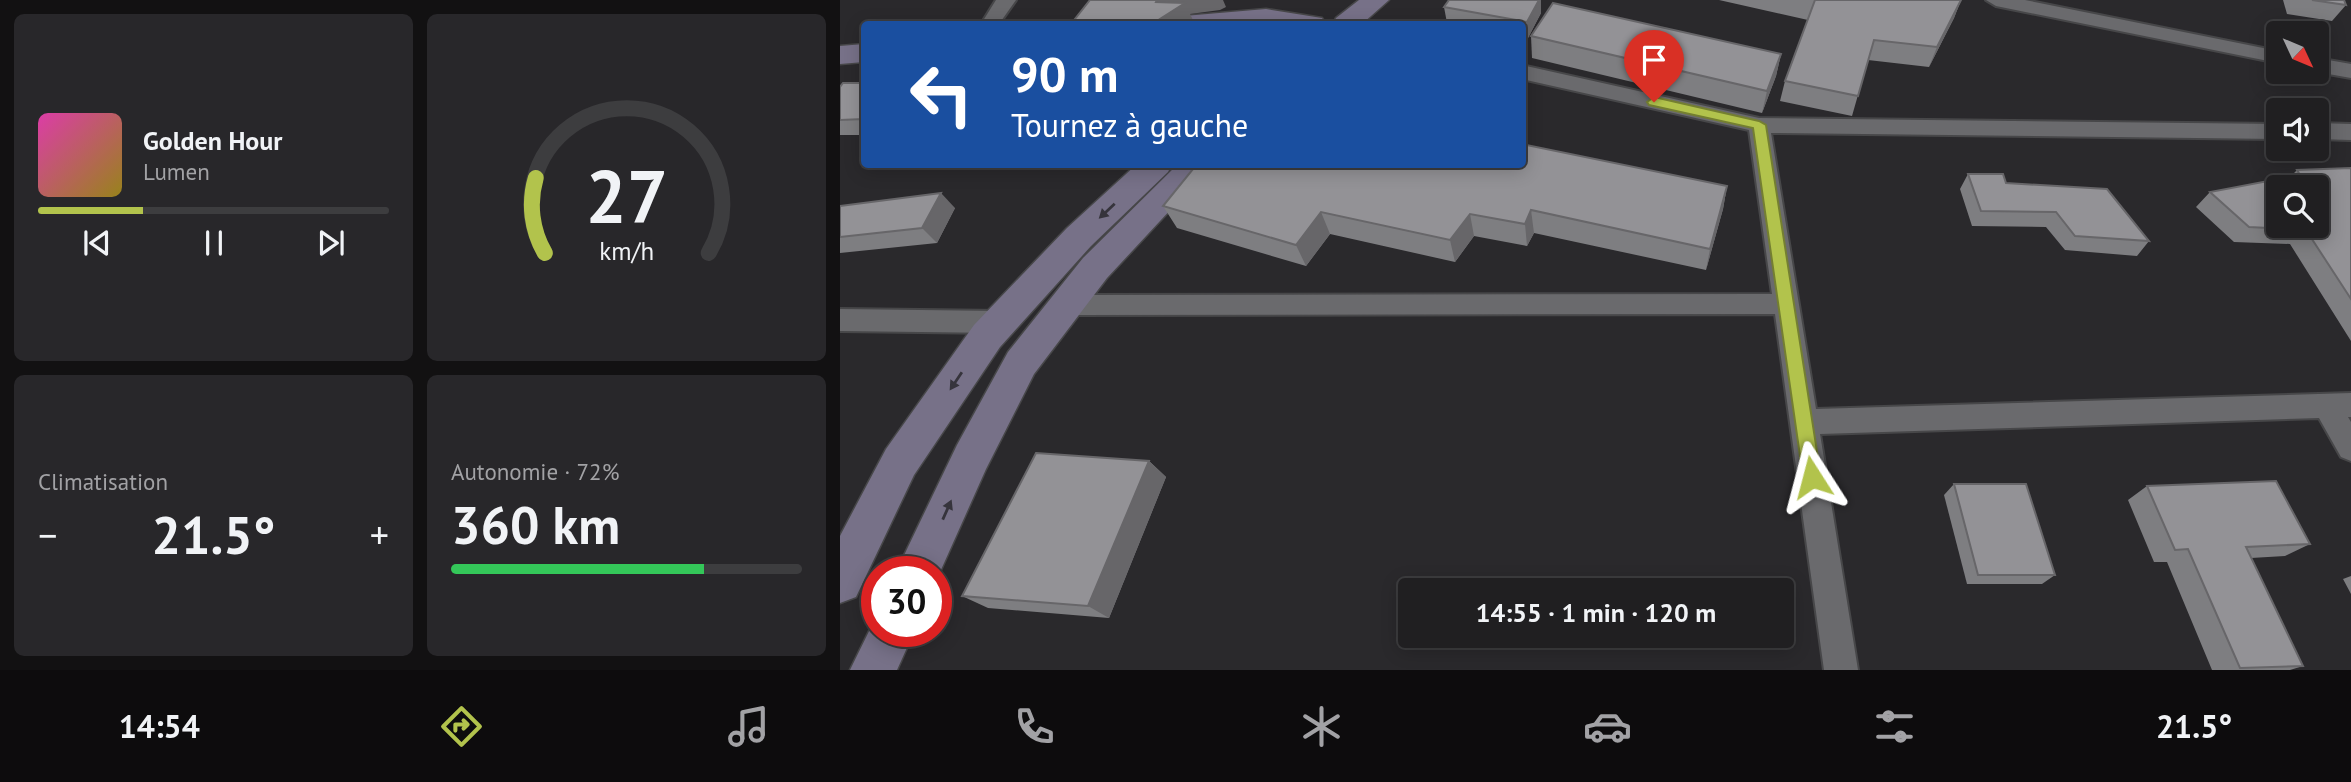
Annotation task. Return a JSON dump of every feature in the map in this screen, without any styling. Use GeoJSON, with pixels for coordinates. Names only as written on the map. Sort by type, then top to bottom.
{"type":"FeatureCollection","features":[{"type":"Feature","properties":{"kind":"street"},"geometry":{"type":"LineString","coordinates":[[992,21],[1006,0]]}},
{"type":"Feature","properties":{"kind":"street"},"geometry":{"type":"LineString","coordinates":[[1322,21],[1347,0]]}},
{"type":"Feature","properties":{"kind":"street"},"geometry":{"type":"LineString","coordinates":[[1350,21],[1376,0]]}},
{"type":"Feature","properties":{"kind":"street"},"geometry":{"type":"LineString","coordinates":[[1997,0],[2266,55]]}},
{"type":"Feature","properties":{"kind":"street"},"geometry":{"type":"LineString","coordinates":[[1219,21],[1266,17],[1292,21]]}},
{"type":"Feature","properties":{"kind":"street"},"geometry":{"type":"LineString","coordinates":[[840,55],[861,53]]}},
{"type":"Feature","properties":{"kind":"street"},"geometry":{"type":"LineString","coordinates":[[2334,68],[2351,90]]}},
{"type":"Feature","properties":{"kind":"street"},"geometry":{"type":"LineString","coordinates":[[1526,73],[1759,125],[2266,131]]}},
{"type":"Feature","properties":{"kind":"street"},"geometry":{"type":"LineString","coordinates":[[1759,125],[1841,670]]}},
{"type":"Feature","properties":{"kind":"street"},"geometry":{"type":"LineString","coordinates":[[2329,131],[2351,132]]}},
{"type":"Feature","properties":{"kind":"street"},"geometry":{"type":"LineString","coordinates":[[840,582],[900,462],[987,336],[1079,237],[1153,168]]}},
{"type":"Feature","properties":{"kind":"street"},"geometry":{"type":"LineString","coordinates":[[925,556],[971,458],[1021,363],[1138,222],[1194,168]]}},
{"type":"Feature","properties":{"kind":"street"},"geometry":{"type":"LineString","coordinates":[[1067,305],[1786,304]]}},
{"type":"Feature","properties":{"kind":"street"},"geometry":{"type":"LineString","coordinates":[[840,320],[1000,322]]}},
{"type":"Feature","properties":{"kind":"street"},"geometry":{"type":"LineString","coordinates":[[1804,422],[2339,405],[2351,448]]}},
{"type":"Feature","properties":{"kind":"street"},"geometry":{"type":"LineString","coordinates":[[873,670],[884,647]]}},
{"type":"Feature","properties":{"kind":"building"},"geometry":{"type":"Polygon","coordinates":[[[1090,0],[1157,0],[1156,2],[1185,3],[1157,21],[1073,21],[1090,0]]]}},
{"type":"Feature","properties":{"kind":"building"},"geometry":{"type":"Polygon","coordinates":[[[1449,0],[1539,0],[1527,22],[1444,7],[1449,0]]]}},
{"type":"Feature","properties":{"kind":"building"},"geometry":{"type":"Polygon","coordinates":[[[1815,0],[1961,0],[1937,47],[1874,40],[1858,96],[1785,81],[1815,0]]]}},
{"type":"Feature","properties":{"kind":"building"},"geometry":{"type":"Polygon","coordinates":[[[2312,0],[2344,0],[2346,5],[2312,0]]]}},
{"type":"Feature","properties":{"kind":"building"},"geometry":{"type":"Polygon","coordinates":[[[1553,3],[1781,54],[1767,91],[1531,36],[1553,3]]]}},
{"type":"Feature","properties":{"kind":"building"},"geometry":{"type":"Polygon","coordinates":[[[843,83],[861,83],[861,119],[840,120],[840,87],[843,83]]]}},
{"type":"Feature","properties":{"kind":"building"},"geometry":{"type":"Polygon","coordinates":[[[1526,145],[1727,186],[1710,249],[1531,210],[1525,224],[1470,214],[1450,240],[1321,212],[1296,245],[1163,206],[1194,168],[1526,168],[1526,145]]]}},
{"type":"Feature","properties":{"kind":"building"},"geometry":{"type":"Polygon","coordinates":[[[2351,168],[2351,299],[2311,238],[2329,238],[2329,175],[2300,175],[2297,170],[2351,168]]]}},
{"type":"Feature","properties":{"kind":"building"},"geometry":{"type":"Polygon","coordinates":[[[1968,174],[2003,174],[2006,183],[2107,189],[2149,241],[2075,236],[2056,212],[1981,211],[1968,174]]]}},
{"type":"Feature","properties":{"kind":"building"},"geometry":{"type":"Polygon","coordinates":[[[2266,181],[2266,228],[2249,227],[2210,192],[2266,181]]]}},
{"type":"Feature","properties":{"kind":"building"},"geometry":{"type":"Polygon","coordinates":[[[941,193],[922,228],[840,237],[840,206],[941,193]]]}},
{"type":"Feature","properties":{"kind":"building"},"geometry":{"type":"Polygon","coordinates":[[[1036,453],[1149,461],[1088,606],[962,596],[1036,453]]]}},
{"type":"Feature","properties":{"kind":"building"},"geometry":{"type":"Polygon","coordinates":[[[2276,481],[2310,544],[2246,547],[2303,666],[2240,668],[2188,549],[2175,550],[2147,486],[2276,481]]]}},
{"type":"Feature","properties":{"kind":"building"},"geometry":{"type":"Polygon","coordinates":[[[1954,484],[2026,484],[2055,575],[1978,575],[1954,484]]]}},
{"type":"Feature","properties":{"kind":"route"},"geometry":{"type":"LineString","coordinates":[[1654,102],[1759,125],[1812,477]]}}]}
